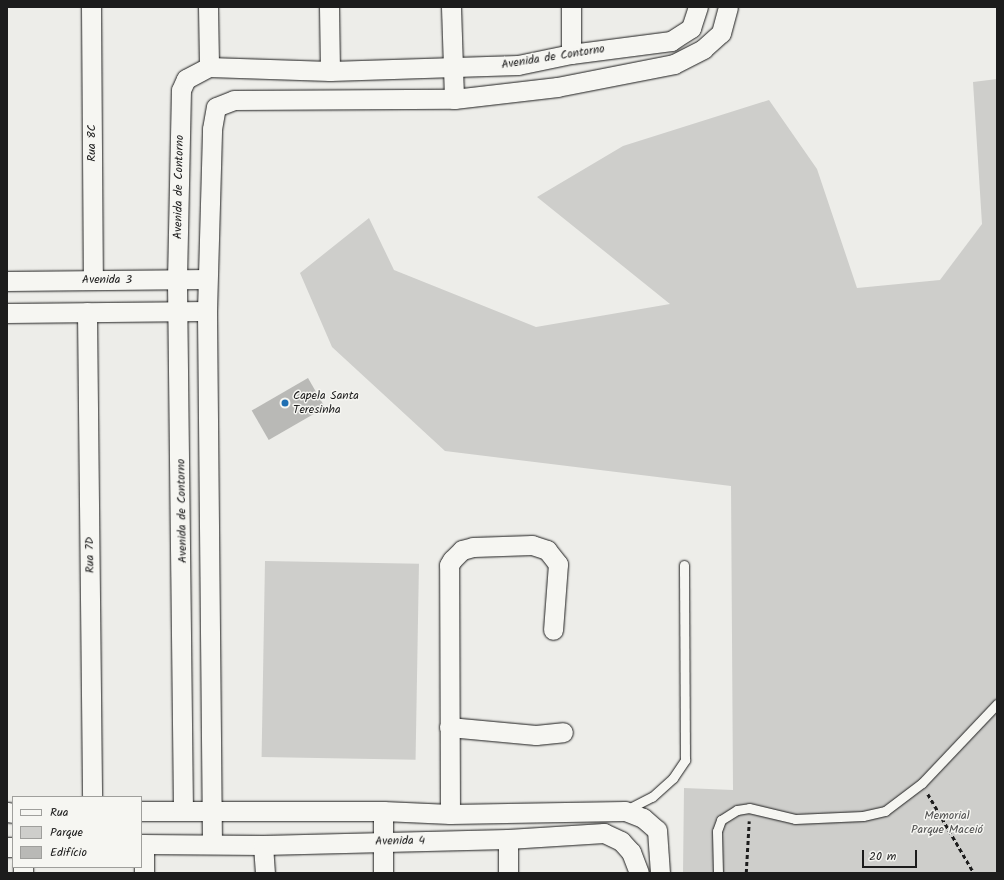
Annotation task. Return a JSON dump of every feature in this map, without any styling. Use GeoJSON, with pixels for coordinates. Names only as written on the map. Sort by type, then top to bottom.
{"type":"FeatureCollection","features":[{"type":"Feature","properties":{"kind":"street","name":"Rua 8C"},"geometry":{"type":"LineString","coordinates":[[91,7],[92,279]]}},
{"type":"Feature","properties":{"kind":"street"},"geometry":{"type":"LineString","coordinates":[[208,7],[209,67]]}},
{"type":"Feature","properties":{"kind":"street"},"geometry":{"type":"LineString","coordinates":[[330,7],[330,71]]}},
{"type":"Feature","properties":{"kind":"street"},"geometry":{"type":"LineString","coordinates":[[451,7],[454,99]]}},
{"type":"Feature","properties":{"kind":"street"},"geometry":{"type":"LineString","coordinates":[[571,7],[571,54]]}},
{"type":"Feature","properties":{"kind":"street","name":"Avenida de Contorno"},"geometry":{"type":"LineString","coordinates":[[183,811],[178,280],[181,90],[186,79],[209,67],[330,71],[518,65],[571,54],[671,41],[692,28],[698,7]]}},
{"type":"Feature","properties":{"kind":"street"},"geometry":{"type":"LineString","coordinates":[[212,844],[213,810],[207,279],[212,128],[216,107],[234,100],[454,99],[557,87],[674,64],[702,49],[721,33],[728,7]]}},
{"type":"Feature","properties":{"kind":"street","name":"Avenida 3"},"geometry":{"type":"LineString","coordinates":[[7,281],[207,279]]}},
{"type":"Feature","properties":{"kind":"street"},"geometry":{"type":"LineString","coordinates":[[7,313],[179,313],[207,311]]}},
{"type":"Feature","properties":{"kind":"street","name":"Rua 7D"},"geometry":{"type":"LineString","coordinates":[[87,312],[92,796]]}},
{"type":"Feature","properties":{"kind":"street"},"geometry":{"type":"LineString","coordinates":[[450,814],[449,565],[462,550],[473,547],[532,545],[547,550],[558,564],[553,630]]}},
{"type":"Feature","properties":{"kind":"street"},"geometry":{"type":"LineString","coordinates":[[449,727],[536,735],[563,732]]}},
{"type":"Feature","properties":{"kind":"street"},"geometry":{"type":"LineString","coordinates":[[142,810],[383,811],[450,814],[625,811],[643,818],[657,830],[660,873]]}},
{"type":"Feature","properties":{"kind":"street"},"geometry":{"type":"LineString","coordinates":[[383,811],[383,873]]}},
{"type":"Feature","properties":{"kind":"street","name":"Avenida 4"},"geometry":{"type":"LineString","coordinates":[[143,844],[263,845],[508,839],[604,833],[621,841],[631,852],[639,872]]}},
{"type":"Feature","properties":{"kind":"street"},"geometry":{"type":"LineString","coordinates":[[508,839],[508,873]]}},
{"type":"Feature","properties":{"kind":"street"},"geometry":{"type":"LineString","coordinates":[[143,844],[144,873]]}},
{"type":"Feature","properties":{"kind":"street"},"geometry":{"type":"LineString","coordinates":[[263,845],[265,873]]}},
{"type":"Feature","properties":{"kind":"lane"},"geometry":{"type":"LineString","coordinates":[[625,811],[652,797],[673,778],[685,760],[684,565]]}},
{"type":"Feature","properties":{"kind":"lane"},"geometry":{"type":"LineString","coordinates":[[718,873],[717,830],[720,820],[737,810],[750,808],[795,819],[863,816],[885,811],[922,783],[997,704]]}},
{"type":"Feature","properties":{"kind":"path"},"geometry":{"type":"LineString","coordinates":[[922,783],[974,873]]}},
{"type":"Feature","properties":{"kind":"path"},"geometry":{"type":"LineString","coordinates":[[746,873],[750,808]]}},
{"type":"Feature","properties":{"kind":"green space","name":"Memorial Parque Maceió"},"geometry":{"type":"Polygon","coordinates":[[[997,79],[997,873],[683,873],[684,788],[733,790],[731,486],[445,451],[332,347],[300,273],[369,218],[394,270],[536,327],[670,304],[537,197],[623,146],[769,100],[817,169],[857,288],[940,280],[982,224],[973,82],[997,79]]]}},
{"type":"Feature","properties":{"kind":"green space"},"geometry":{"type":"Polygon","coordinates":[[[265,561],[419,564],[416,760],[262,757],[265,561]]]}},
{"type":"Feature","properties":{"kind":"building","name":"Capela Santa Teresinha"},"geometry":{"type":"Polygon","coordinates":[[[308,378],[325,407],[269,440],[252,410],[308,378]]]}},
{"type":"Feature","properties":{"kind":"place","name":"Capela Santa Teresinha"},"geometry":{"type":"Point","coordinates":[285,403]}}]}
